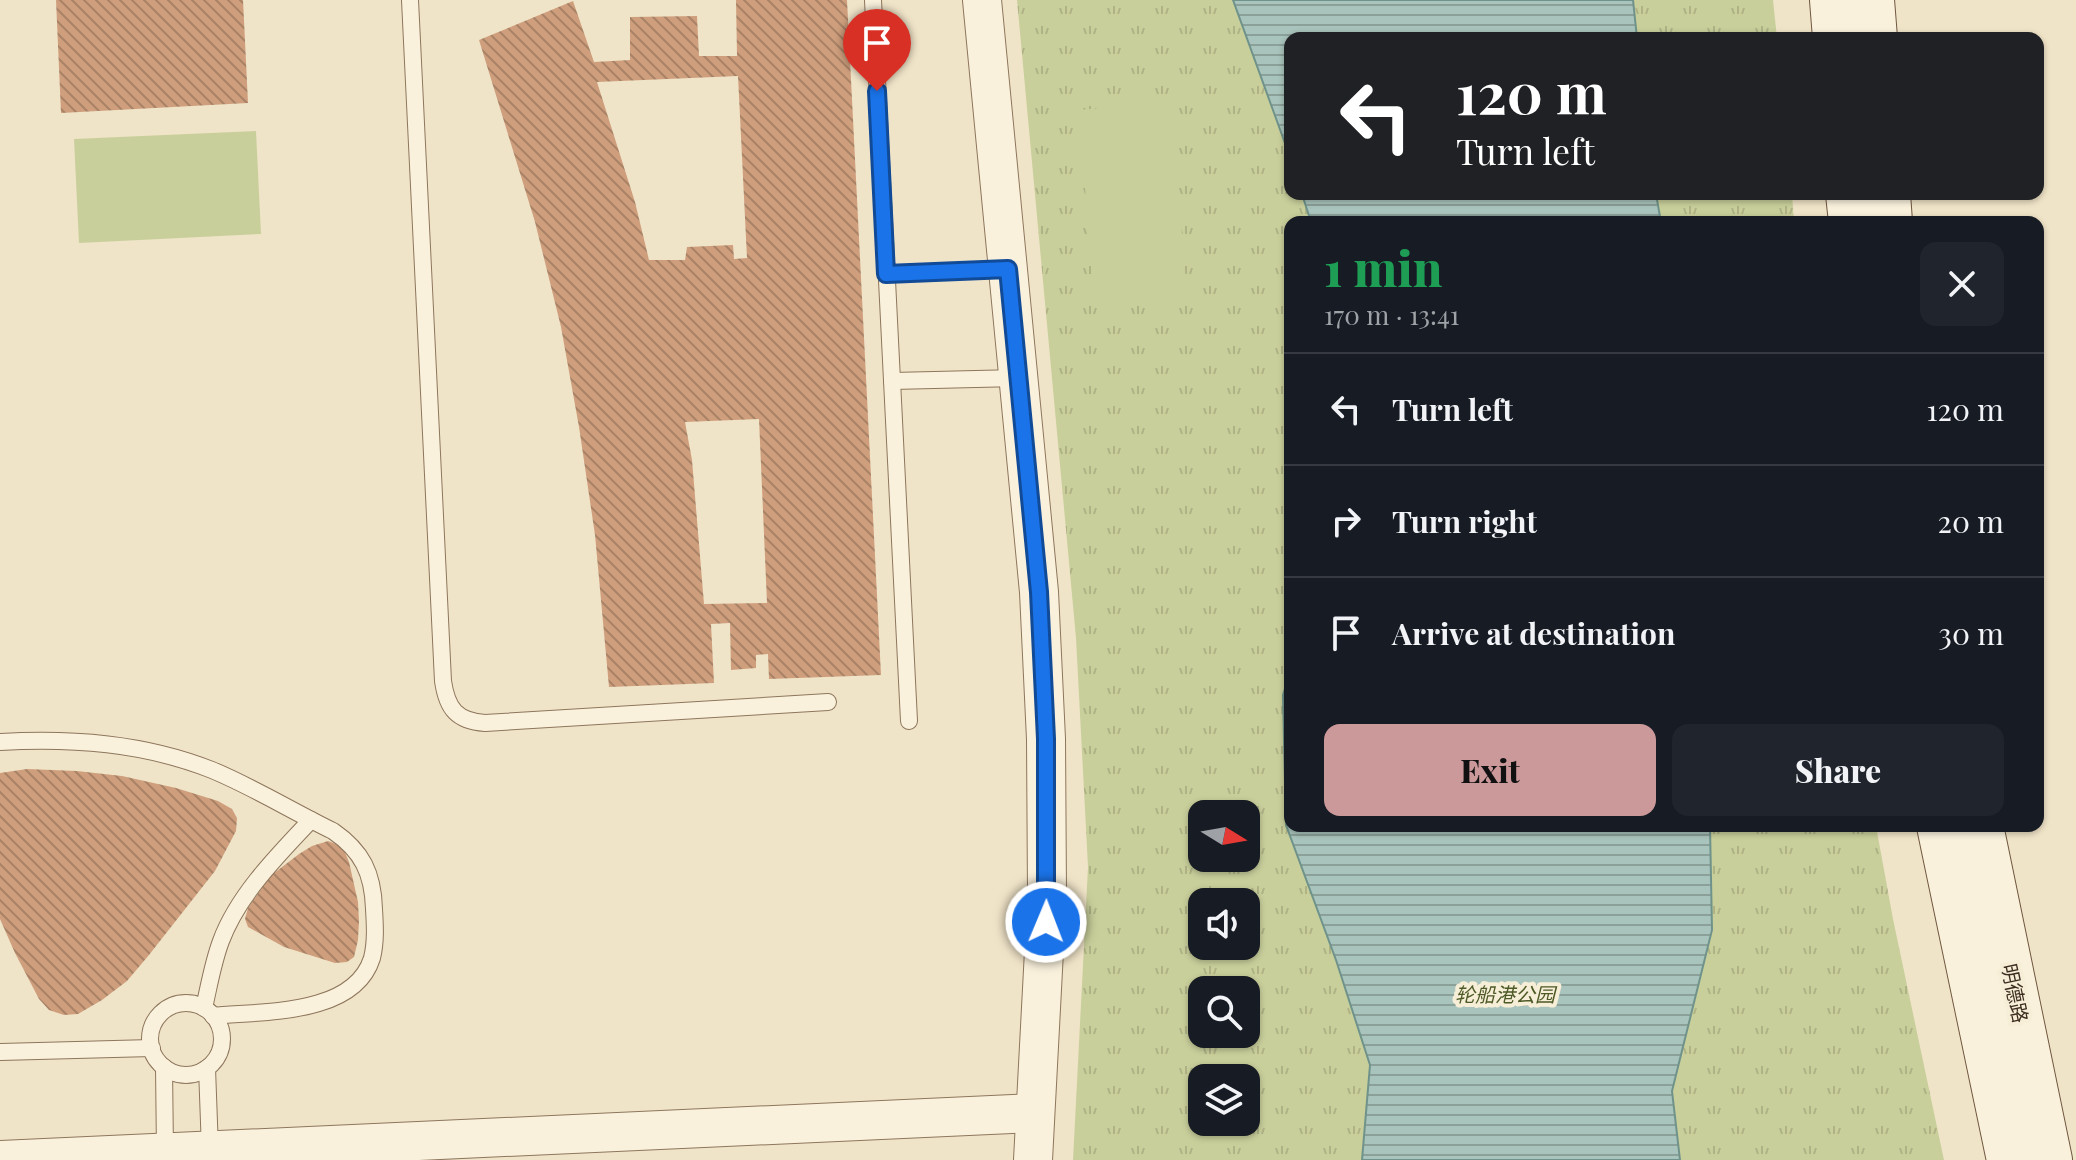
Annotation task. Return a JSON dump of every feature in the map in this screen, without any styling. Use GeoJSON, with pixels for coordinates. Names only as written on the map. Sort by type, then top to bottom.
{"type":"FeatureCollection","features":[{"type":"Feature","properties":{"kind":"main road"},"geometry":{"type":"LineString","coordinates":[[1832,0],[1835,32]]}},
{"type":"Feature","properties":{"kind":"main road"},"geometry":{"type":"LineString","coordinates":[[1872,0],[1875,32]]}},
{"type":"Feature","properties":{"kind":"main road"},"geometry":{"type":"LineString","coordinates":[[1940,832],[2009,1160]]}},
{"type":"Feature","properties":{"kind":"main road","name":"明德路"},"geometry":{"type":"LineString","coordinates":[[1982,832],[2050,1160]]}},
{"type":"Feature","properties":{"kind":"street"},"geometry":{"type":"LineString","coordinates":[[982,0],[1039,592],[1046,739],[1046,908],[1033,1160]]}},
{"type":"Feature","properties":{"kind":"street"},"geometry":{"type":"LineString","coordinates":[[0,1160],[210,1150],[500,1143],[1035,1113]]}},
{"type":"Feature","properties":{"kind":"lane"},"geometry":{"type":"LineString","coordinates":[[410,0],[443,681],[445,697],[451,709],[471,722],[485,723],[828,702]]}},
{"type":"Feature","properties":{"kind":"lane"},"geometry":{"type":"LineString","coordinates":[[873,0],[909,721]]}},
{"type":"Feature","properties":{"kind":"lane"},"geometry":{"type":"LineString","coordinates":[[886,274],[1008,269]]}},
{"type":"Feature","properties":{"kind":"lane"},"geometry":{"type":"LineString","coordinates":[[892,381],[1018,378]]}},
{"type":"Feature","properties":{"kind":"lane"},"geometry":{"type":"LineString","coordinates":[[0,742],[47,739],[106,743],[166,755],[212,770],[333,831],[349,842],[370,874],[375,933],[372,957],[363,978],[326,1002],[308,1007],[209,1012],[192,1004],[181,1003],[169,1007],[159,1014],[150,1036],[156,1059],[174,1073],[197,1073],[215,1060],[222,1038],[219,1026],[209,1012],[217,951],[230,921],[274,859],[311,820]]}},
{"type":"Feature","properties":{"kind":"lane"},"geometry":{"type":"LineString","coordinates":[[2,1051],[152,1048]]}},
{"type":"Feature","properties":{"kind":"lane"},"geometry":{"type":"LineString","coordinates":[[164,1067],[165,1152]]}},
{"type":"Feature","properties":{"kind":"lane"},"geometry":{"type":"LineString","coordinates":[[207,1068],[210,1150]]}},
{"type":"Feature","properties":{"kind":"green space","name":"轮船港公园"},"geometry":{"type":"Polygon","coordinates":[[[1017,0],[1773,0],[1776,32],[1284,32],[1284,200],[1792,200],[1794,216],[1284,216],[1284,832],[1877,832],[1944,1160],[1073,1160],[1088,867],[1076,638],[1017,0]]]}},
{"type":"Feature","properties":{"kind":"green space"},"geometry":{"type":"Polygon","coordinates":[[[1171,102],[1187,295],[1094,303],[1079,110],[1171,102]]]}},
{"type":"Feature","properties":{"kind":"green space"},"geometry":{"type":"Polygon","coordinates":[[[256,131],[261,234],[79,243],[74,139],[256,131]]]}},
{"type":"Feature","properties":{"kind":"water"},"geometry":{"type":"Polygon","coordinates":[[[1233,0],[1633,0],[1636,32],[1284,32],[1284,140],[1233,0]]]}},
{"type":"Feature","properties":{"kind":"water"},"geometry":{"type":"Polygon","coordinates":[[[1304,200],[1657,200],[1660,216],[1309,216],[1304,200]]]}},
{"type":"Feature","properties":{"kind":"water"},"geometry":{"type":"Polygon","coordinates":[[[1289,832],[1710,832],[1712,930],[1672,1091],[1680,1160],[1362,1160],[1370,1065],[1336,960],[1289,832]]]}},
{"type":"Feature","properties":{"kind":"building"},"geometry":{"type":"Polygon","coordinates":[[[56,0],[243,0],[248,103],[61,113],[56,0]]]}},
{"type":"Feature","properties":{"kind":"building"},"geometry":{"type":"Polygon","coordinates":[[[736,0],[847,0],[881,675],[769,679],[768,654],[756,655],[756,668],[731,670],[730,623],[711,624],[714,683],[609,687],[595,535],[561,327],[535,222],[479,40],[573,1],[594,62],[630,60],[630,17],[697,16],[699,56],[737,56],[736,0]],[[738,76],[597,82],[635,202],[649,260],[685,260],[687,247],[733,245],[734,259],[747,258],[738,76]],[[759,419],[685,422],[692,460],[704,604],[767,603],[759,419]]]}},
{"type":"Feature","properties":{"kind":"building"},"geometry":{"type":"Polygon","coordinates":[[[27,769],[122,776],[176,788],[218,801],[232,809],[237,818],[236,831],[215,871],[149,955],[127,981],[78,1014],[64,1015],[49,1010],[39,999],[0,919],[0,773],[27,769]]]}},
{"type":"Feature","properties":{"kind":"building"},"geometry":{"type":"Polygon","coordinates":[[[328,841],[344,850],[358,902],[358,940],[354,957],[347,962],[335,963],[284,947],[248,927],[245,919],[248,908],[269,877],[312,846],[328,841]]]}},
{"type":"Feature","properties":{"kind":"route"},"geometry":{"type":"LineString","coordinates":[[877,91],[886,274],[1008,269],[1039,592],[1046,739],[1046,922]]}}]}
